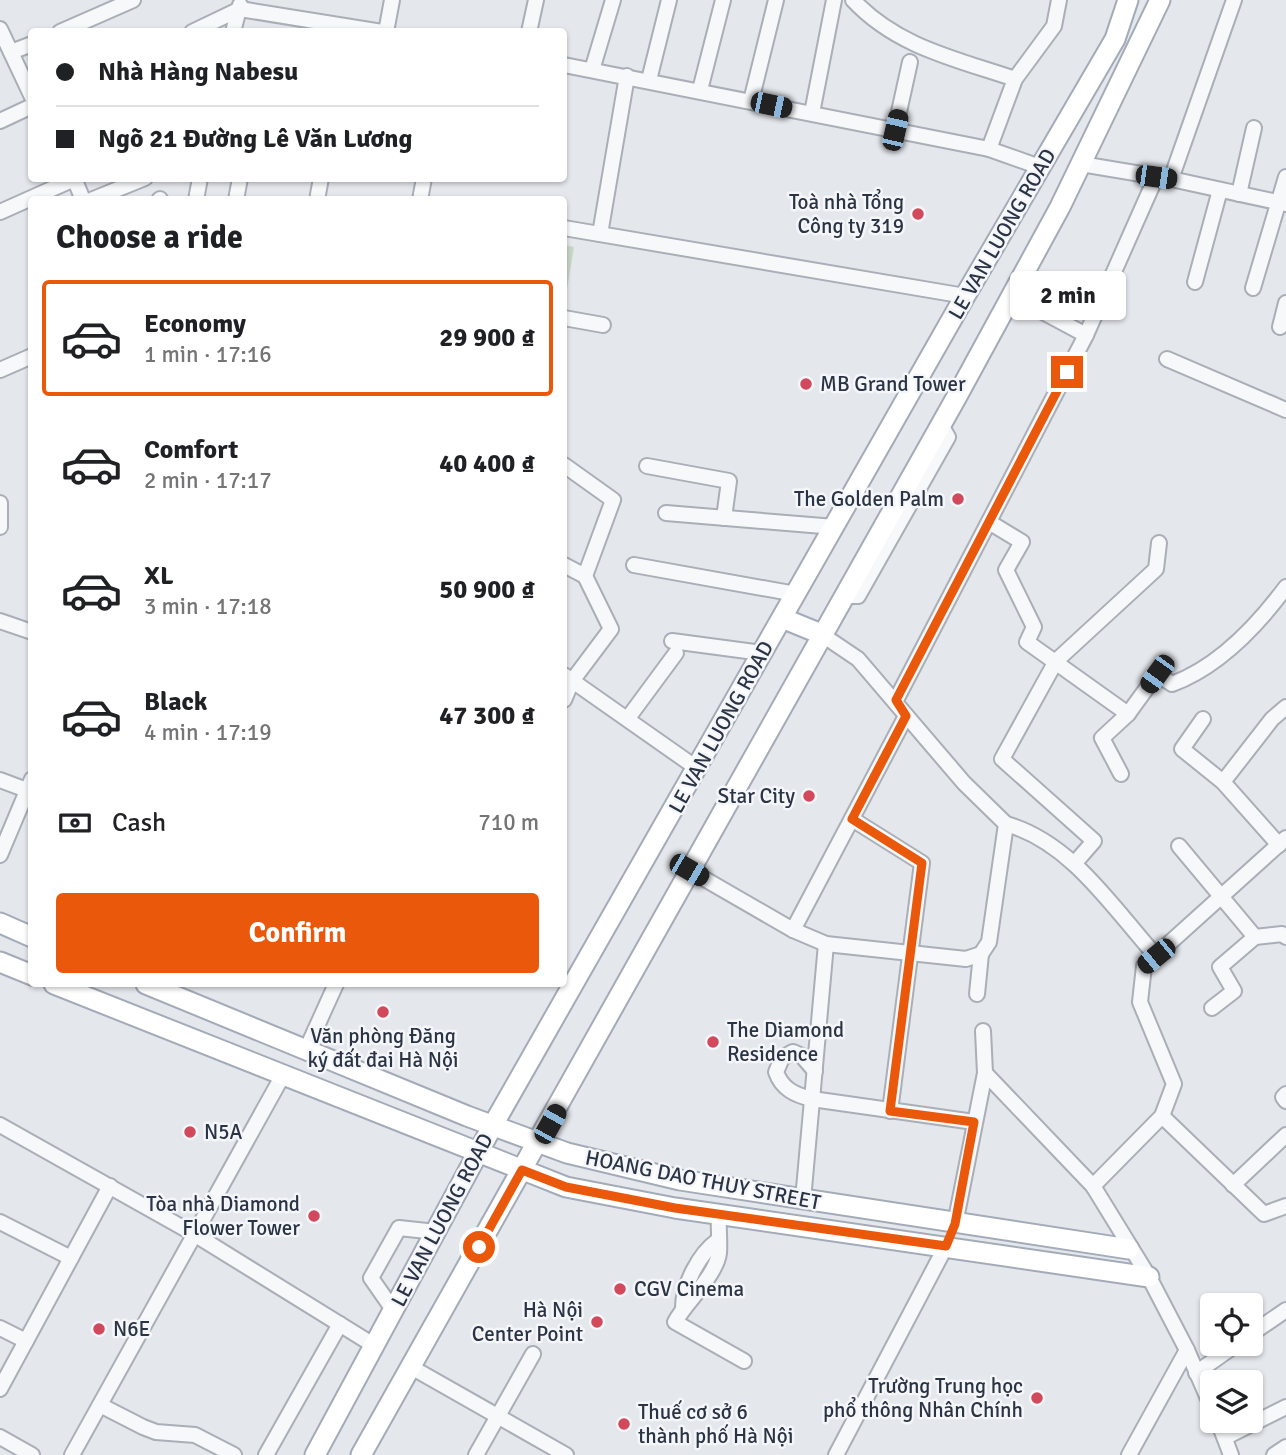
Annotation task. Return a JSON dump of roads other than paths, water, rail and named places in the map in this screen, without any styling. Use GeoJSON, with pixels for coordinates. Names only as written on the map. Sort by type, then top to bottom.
{"type":"FeatureCollection","features":[{"type":"Feature","properties":{"kind":"main road","name":"LE VAN LUONG ROAD"},"geometry":{"type":"LineString","coordinates":[[315,1455],[493,1125],[965,296],[1115,39],[1128,0]]}},
{"type":"Feature","properties":{"kind":"main road","name":"LE VAN LUONG ROAD"},"geometry":{"type":"LineString","coordinates":[[360,1455],[539,1142],[821,634],[941,425],[1081,164],[1160,0]]}},
{"type":"Feature","properties":{"kind":"main road"},"geometry":{"type":"LineString","coordinates":[[782,618],[821,634]]}},
{"type":"Feature","properties":{"kind":"main road"},"geometry":{"type":"LineString","coordinates":[[0,923],[28,935]]}},
{"type":"Feature","properties":{"kind":"main road"},"geometry":{"type":"LineString","coordinates":[[0,962],[28,973]]}},
{"type":"Feature","properties":{"kind":"main road","name":"HOANG DAO THUY STREET"},"geometry":{"type":"LineString","coordinates":[[62,987],[566,1187],[675,1208],[1149,1277]]}},
{"type":"Feature","properties":{"kind":"main road","name":"HOANG DAO THUY STREET"},"geometry":{"type":"LineString","coordinates":[[154,987],[567,1153],[680,1180],[1129,1249]]}},
{"type":"Feature","properties":{"kind":"main road"},"geometry":{"type":"LineString","coordinates":[[675,1208],[680,1180]]}},
{"type":"Feature","properties":{"kind":"main road"},"geometry":{"type":"LineString","coordinates":[[946,1246],[955,1224]]}},
{"type":"Feature","properties":{"kind":"street"},"geometry":{"type":"LineString","coordinates":[[69,28],[133,0]]}},
{"type":"Feature","properties":{"kind":"street"},"geometry":{"type":"LineString","coordinates":[[385,28],[393,0]]}},
{"type":"Feature","properties":{"kind":"street"},"geometry":{"type":"LineString","coordinates":[[530,28],[536,0]]}},
{"type":"Feature","properties":{"kind":"street"},"geometry":{"type":"LineString","coordinates":[[592,70],[613,0]]}},
{"type":"Feature","properties":{"kind":"street"},"geometry":{"type":"LineString","coordinates":[[649,80],[669,0]]}},
{"type":"Feature","properties":{"kind":"street"},"geometry":{"type":"LineString","coordinates":[[700,90],[723,0]]}},
{"type":"Feature","properties":{"kind":"street"},"geometry":{"type":"LineString","coordinates":[[751,101],[776,0]]}},
{"type":"Feature","properties":{"kind":"street"},"geometry":{"type":"LineString","coordinates":[[812,113],[834,0]]}},
{"type":"Feature","properties":{"kind":"street"},"geometry":{"type":"LineString","coordinates":[[853,0],[865,13],[910,44],[1015,79]]}},
{"type":"Feature","properties":{"kind":"street"},"geometry":{"type":"LineString","coordinates":[[989,149],[1015,79],[1054,26],[1059,0]]}},
{"type":"Feature","properties":{"kind":"street"},"geometry":{"type":"LineString","coordinates":[[896,700],[1086,335],[1164,178],[1234,0]]}},
{"type":"Feature","properties":{"kind":"street"},"geometry":{"type":"LineString","coordinates":[[234,28],[240,4]]}},
{"type":"Feature","properties":{"kind":"street"},"geometry":{"type":"LineString","coordinates":[[199,28],[240,4],[344,28]]}},
{"type":"Feature","properties":{"kind":"street"},"geometry":{"type":"LineString","coordinates":[[0,29],[28,88]]}},
{"type":"Feature","properties":{"kind":"street"},"geometry":{"type":"LineString","coordinates":[[11,52],[28,46]]}},
{"type":"Feature","properties":{"kind":"street"},"geometry":{"type":"LineString","coordinates":[[895,130],[910,62]]}},
{"type":"Feature","properties":{"kind":"street"},"geometry":{"type":"LineString","coordinates":[[567,66],[989,149],[1040,167]]}},
{"type":"Feature","properties":{"kind":"street"},"geometry":{"type":"LineString","coordinates":[[600,234],[627,76]]}},
{"type":"Feature","properties":{"kind":"street"},"geometry":{"type":"LineString","coordinates":[[0,121],[28,108]]}},
{"type":"Feature","properties":{"kind":"street"},"geometry":{"type":"LineString","coordinates":[[1240,194],[1254,128]]}},
{"type":"Feature","properties":{"kind":"street"},"geometry":{"type":"LineString","coordinates":[[1081,164],[1283,203]]}},
{"type":"Feature","properties":{"kind":"street"},"geometry":{"type":"LineString","coordinates":[[1252,288],[1283,203],[1286,177]]}},
{"type":"Feature","properties":{"kind":"street"},"geometry":{"type":"LineString","coordinates":[[36,196],[67,182]]}},
{"type":"Feature","properties":{"kind":"street"},"geometry":{"type":"LineString","coordinates":[[101,196],[135,182]]}},
{"type":"Feature","properties":{"kind":"street"},"geometry":{"type":"LineString","coordinates":[[1195,282],[1220,190]]}},
{"type":"Feature","properties":{"kind":"street"},"geometry":{"type":"LineString","coordinates":[[0,212],[28,200]]}},
{"type":"Feature","properties":{"kind":"street"},"geometry":{"type":"LineString","coordinates":[[567,228],[965,296]]}},
{"type":"Feature","properties":{"kind":"street"},"geometry":{"type":"LineString","coordinates":[[1011,295],[1086,335]]}},
{"type":"Feature","properties":{"kind":"street"},"geometry":{"type":"LineString","coordinates":[[1280,327],[1286,303]]}},
{"type":"Feature","properties":{"kind":"street"},"geometry":{"type":"LineString","coordinates":[[567,319],[603,325]]}},
{"type":"Feature","properties":{"kind":"street"},"geometry":{"type":"LineString","coordinates":[[0,370],[28,358]]}},
{"type":"Feature","properties":{"kind":"street"},"geometry":{"type":"LineString","coordinates":[[1167,359],[1286,410]]}},
{"type":"Feature","properties":{"kind":"street"},"geometry":{"type":"LineString","coordinates":[[647,466],[729,481],[724,518]]}},
{"type":"Feature","properties":{"kind":"street"},"geometry":{"type":"LineString","coordinates":[[567,467],[613,500],[585,576]]}},
{"type":"Feature","properties":{"kind":"street"},"geometry":{"type":"LineString","coordinates":[[0,503],[0,527]]}},
{"type":"Feature","properties":{"kind":"street"},"geometry":{"type":"LineString","coordinates":[[666,513],[835,527]]}},
{"type":"Feature","properties":{"kind":"street"},"geometry":{"type":"LineString","coordinates":[[989,522],[1022,542],[1006,570],[1034,627],[1027,642],[1128,713]]}},
{"type":"Feature","properties":{"kind":"street"},"geometry":{"type":"LineString","coordinates":[[1074,864],[1094,841],[1002,759],[1056,661],[1156,569],[1159,543]]}},
{"type":"Feature","properties":{"kind":"street"},"geometry":{"type":"LineString","coordinates":[[634,565],[733,580],[796,594]]}},
{"type":"Feature","properties":{"kind":"street"},"geometry":{"type":"LineString","coordinates":[[567,567],[585,576],[611,629],[568,678],[698,769]]}},
{"type":"Feature","properties":{"kind":"street"},"geometry":{"type":"LineString","coordinates":[[1121,774],[1102,738],[1128,713],[1157,674],[1172,684],[1191,677],[1237,642],[1286,587]]}},
{"type":"Feature","properties":{"kind":"street"},"geometry":{"type":"LineString","coordinates":[[0,621],[28,631]]}},
{"type":"Feature","properties":{"kind":"street"},"geometry":{"type":"LineString","coordinates":[[821,634],[858,659],[896,700],[906,716],[964,783],[1006,824],[1038,836],[1074,864],[1156,956]]}},
{"type":"Feature","properties":{"kind":"street"},"geometry":{"type":"LineString","coordinates":[[628,718],[674,647],[762,653]]}},
{"type":"Feature","properties":{"kind":"street"},"geometry":{"type":"LineString","coordinates":[[1223,782],[1272,719],[1286,707]]}},
{"type":"Feature","properties":{"kind":"street"},"geometry":{"type":"LineString","coordinates":[[793,930],[906,716]]}},
{"type":"Feature","properties":{"kind":"street"},"geometry":{"type":"LineString","coordinates":[[1093,1186],[1162,1116],[1174,1084],[1140,1002],[1144,965],[1282,842],[1223,782],[1182,749],[1203,719]]}},
{"type":"Feature","properties":{"kind":"street"},"geometry":{"type":"LineString","coordinates":[[0,780],[28,787]]}},
{"type":"Feature","properties":{"kind":"street"},"geometry":{"type":"LineString","coordinates":[[0,855],[28,792]]}},
{"type":"Feature","properties":{"kind":"street"},"geometry":{"type":"LineString","coordinates":[[852,819],[922,863],[890,1111]]}},
{"type":"Feature","properties":{"kind":"street"},"geometry":{"type":"LineString","coordinates":[[977,994],[981,954],[989,942],[1006,824]]}},
{"type":"Feature","properties":{"kind":"street"},"geometry":{"type":"LineString","coordinates":[[1179,846],[1255,937]]}},
{"type":"Feature","properties":{"kind":"street"},"geometry":{"type":"LineString","coordinates":[[689,870],[793,930],[826,944],[966,959],[981,954]]}},
{"type":"Feature","properties":{"kind":"street"},"geometry":{"type":"LineString","coordinates":[[1212,1008],[1234,991],[1220,967],[1255,937],[1285,932]]}},
{"type":"Feature","properties":{"kind":"street"},"geometry":{"type":"LineString","coordinates":[[803,1200],[826,944]]}},
{"type":"Feature","properties":{"kind":"street"},"geometry":{"type":"LineString","coordinates":[[307,1048],[335,987]]}},
{"type":"Feature","properties":{"kind":"street"},"geometry":{"type":"LineString","coordinates":[[955,1224],[985,1073],[983,1031]]}},
{"type":"Feature","properties":{"kind":"street"},"geometry":{"type":"LineString","coordinates":[[815,1071],[802,1056],[793,1052],[782,1058],[776,1067],[783,1085],[812,1099],[974,1122]]}},
{"type":"Feature","properties":{"kind":"street"},"geometry":{"type":"LineString","coordinates":[[985,1073],[1093,1186],[1129,1249],[1149,1277],[1187,1350],[1200,1382]]}},
{"type":"Feature","properties":{"kind":"street"},"geometry":{"type":"LineString","coordinates":[[72,1455],[283,1075]]}},
{"type":"Feature","properties":{"kind":"street"},"geometry":{"type":"LineString","coordinates":[[1286,1094],[1283,1097],[1286,1101]]}},
{"type":"Feature","properties":{"kind":"street"},"geometry":{"type":"LineString","coordinates":[[1162,1116],[1264,1213],[1286,1206]]}},
{"type":"Feature","properties":{"kind":"street"},"geometry":{"type":"LineString","coordinates":[[0,1125],[194,1234],[375,1346]]}},
{"type":"Feature","properties":{"kind":"street"},"geometry":{"type":"LineString","coordinates":[[1233,1185],[1286,1135]]}},
{"type":"Feature","properties":{"kind":"street"},"geometry":{"type":"LineString","coordinates":[[0,1389],[110,1186]]}},
{"type":"Feature","properties":{"kind":"street"},"geometry":{"type":"LineString","coordinates":[[719,1214],[717,1241],[705,1249],[683,1294],[683,1307],[675,1322],[744,1361]]}},
{"type":"Feature","properties":{"kind":"street"},"geometry":{"type":"LineString","coordinates":[[0,1222],[71,1258]]}},
{"type":"Feature","properties":{"kind":"street"},"geometry":{"type":"LineString","coordinates":[[394,1311],[371,1278],[399,1228],[436,1232]]}},
{"type":"Feature","properties":{"kind":"street"},"geometry":{"type":"LineString","coordinates":[[836,1455],[946,1246]]}},
{"type":"Feature","properties":{"kind":"street"},"geometry":{"type":"LineString","coordinates":[[1263,1326],[1286,1310]]}},
{"type":"Feature","properties":{"kind":"street"},"geometry":{"type":"LineString","coordinates":[[266,1455],[340,1324]]}},
{"type":"Feature","properties":{"kind":"street"},"geometry":{"type":"LineString","coordinates":[[0,1328],[26,1341]]}},
{"type":"Feature","properties":{"kind":"street"},"geometry":{"type":"LineString","coordinates":[[1129,1455],[1187,1350]]}},
{"type":"Feature","properties":{"kind":"street"},"geometry":{"type":"LineString","coordinates":[[476,1455],[533,1354]]}},
{"type":"Feature","properties":{"kind":"street"},"geometry":{"type":"LineString","coordinates":[[1196,1373],[1220,1356]]}},
{"type":"Feature","properties":{"kind":"street"},"geometry":{"type":"LineString","coordinates":[[411,1367],[566,1455]]}},
{"type":"Feature","properties":{"kind":"street"},"geometry":{"type":"LineString","coordinates":[[100,1405],[156,1432],[195,1435],[234,1455]]}},
{"type":"Feature","properties":{"kind":"street"},"geometry":{"type":"LineString","coordinates":[[1229,1446],[1286,1407]]}},
{"type":"Feature","properties":{"kind":"street"},"geometry":{"type":"LineString","coordinates":[[0,1437],[32,1455]]}},
{"type":"Feature","properties":{"kind":"street"},"geometry":{"type":"LineString","coordinates":[[1273,1455],[1286,1447]]}},
{"type":"Feature","properties":{"kind":"place","name":"Toà nhà Tổng Công ty 319"},"geometry":{"type":"Point","coordinates":[918,214]}},
{"type":"Feature","properties":{"kind":"place","name":"MB Grand Tower"},"geometry":{"type":"Point","coordinates":[806,384]}},
{"type":"Feature","properties":{"kind":"place","name":"The Golden Palm"},"geometry":{"type":"Point","coordinates":[958,499]}},
{"type":"Feature","properties":{"kind":"place","name":"Star City"},"geometry":{"type":"Point","coordinates":[809,796]}},
{"type":"Feature","properties":{"kind":"place","name":"Văn phòng Đăng ký đất đai Hà Nội"},"geometry":{"type":"Point","coordinates":[383,1012]}},
{"type":"Feature","properties":{"kind":"place","name":"The Diamond Residence"},"geometry":{"type":"Point","coordinates":[713,1042]}},
{"type":"Feature","properties":{"kind":"place","name":"N5A"},"geometry":{"type":"Point","coordinates":[190,1132]}},
{"type":"Feature","properties":{"kind":"place","name":"Tòa nhà Diamond Flower Tower"},"geometry":{"type":"Point","coordinates":[314,1216]}},
{"type":"Feature","properties":{"kind":"place","name":"CGV Cinema"},"geometry":{"type":"Point","coordinates":[620,1289]}},
{"type":"Feature","properties":{"kind":"place","name":"Hà Nội Center Point"},"geometry":{"type":"Point","coordinates":[597,1322]}},
{"type":"Feature","properties":{"kind":"place","name":"N6E"},"geometry":{"type":"Point","coordinates":[99,1329]}},
{"type":"Feature","properties":{"kind":"place","name":"Trường Trung học phổ thông Nhân Chính"},"geometry":{"type":"Point","coordinates":[1037,1398]}},
{"type":"Feature","properties":{"kind":"place","name":"Thuế cơ sở 6 thành phố Hà Nội"},"geometry":{"type":"Point","coordinates":[624,1424]}}]}
